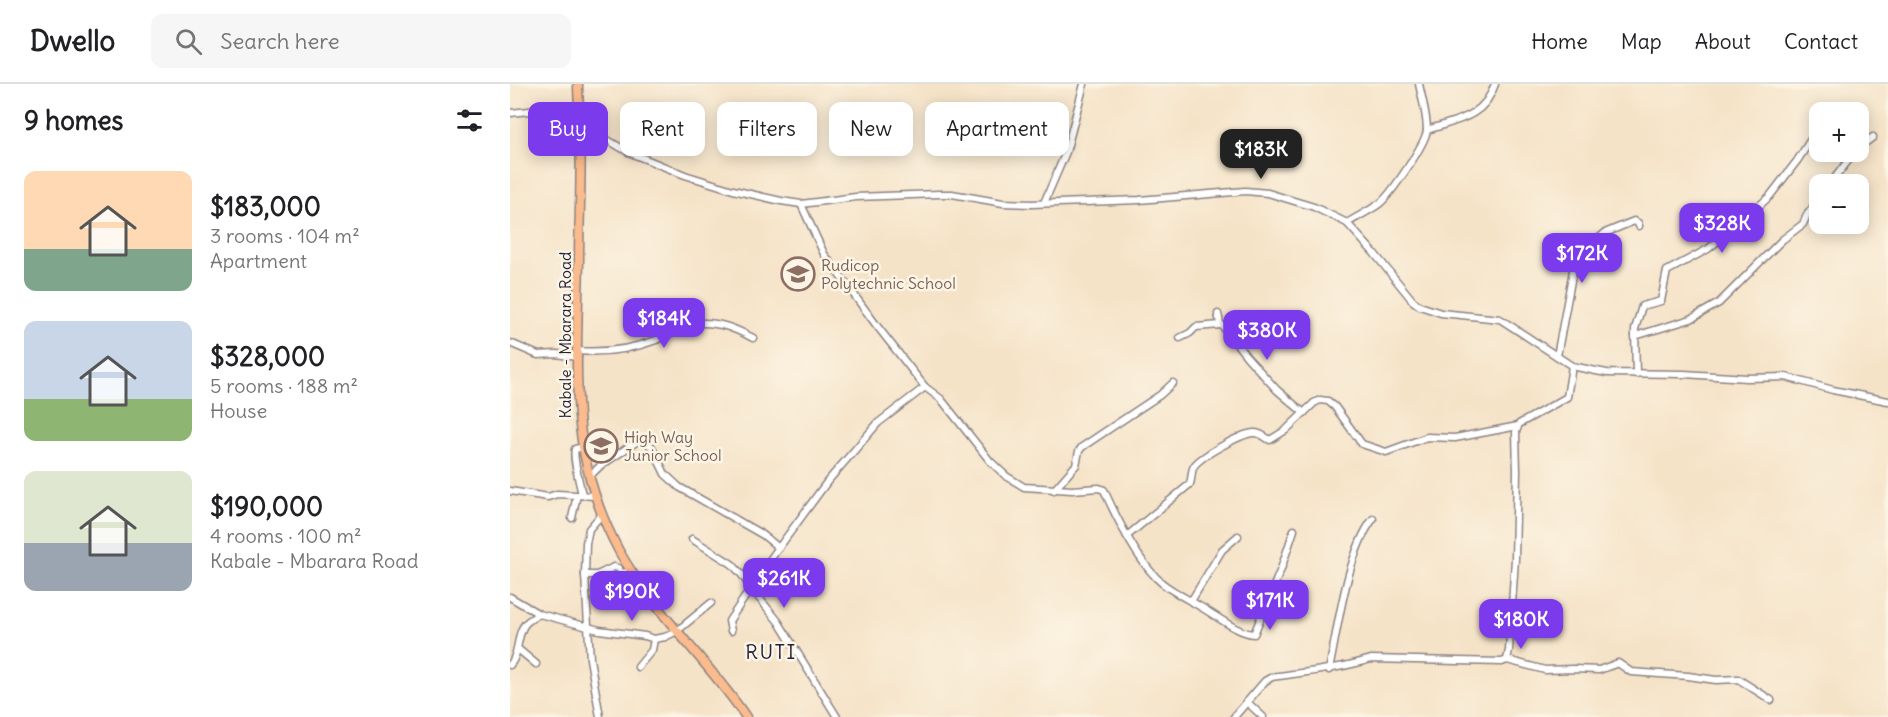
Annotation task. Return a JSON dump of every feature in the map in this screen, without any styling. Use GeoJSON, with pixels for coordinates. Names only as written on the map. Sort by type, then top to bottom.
{"type":"FeatureCollection","features":[{"type":"Feature","properties":{"kind":"main road","name":"Kabale - Mbarara Road"},"geometry":{"type":"LineString","coordinates":[[578,84],[578,102]]}},
{"type":"Feature","properties":{"kind":"main road","name":"Kabale - Mbarara Road"},"geometry":{"type":"LineString","coordinates":[[580,156],[579,417],[590,476],[602,513],[618,549],[632,571],[677,632],[725,687],[746,717]]}},
{"type":"Feature","properties":{"kind":"street"},"geometry":{"type":"LineString","coordinates":[[1044,203],[1066,152],[1083,84]]}},
{"type":"Feature","properties":{"kind":"street"},"geometry":{"type":"LineString","coordinates":[[1347,223],[1379,204],[1386,197],[1402,176],[1427,130],[1419,84]]}},
{"type":"Feature","properties":{"kind":"street"},"geometry":{"type":"LineString","coordinates":[[1427,130],[1479,110],[1486,104],[1495,84]]}},
{"type":"Feature","properties":{"kind":"street"},"geometry":{"type":"LineString","coordinates":[[510,113],[528,111]]}},
{"type":"Feature","properties":{"kind":"street"},"geometry":{"type":"LineString","coordinates":[[1869,140],[1873,137]]}},
{"type":"Feature","properties":{"kind":"street"},"geometry":{"type":"LineString","coordinates":[[608,140],[635,155],[693,178],[748,194],[801,204],[856,197],[939,194],[952,194],[1003,203],[1044,203],[1139,200],[1257,191],[1314,207],[1347,223],[1374,252],[1413,301],[1420,306],[1450,315],[1500,319],[1572,366],[1607,373],[1747,378],[1786,377],[1833,390],[1888,401]]}},
{"type":"Feature","properties":{"kind":"street"},"geometry":{"type":"LineString","coordinates":[[1636,374],[1635,329],[1642,306],[1661,301],[1666,271],[1708,249],[1738,225],[1770,196],[1809,143]]}},
{"type":"Feature","properties":{"kind":"street"},"geometry":{"type":"LineString","coordinates":[[1838,174],[1847,162]]}},
{"type":"Feature","properties":{"kind":"street"},"geometry":{"type":"LineString","coordinates":[[801,204],[824,254],[877,326],[926,387],[941,399],[990,461],[1006,476],[1024,487],[1054,490],[1104,490],[1128,537],[1153,573],[1173,591],[1240,630],[1254,634],[1281,569],[1294,530]]}},
{"type":"Feature","properties":{"kind":"street"},"geometry":{"type":"LineString","coordinates":[[1635,336],[1691,319],[1719,303],[1782,240],[1803,224],[1809,212]]}},
{"type":"Feature","properties":{"kind":"street"},"geometry":{"type":"LineString","coordinates":[[1557,356],[1574,265],[1605,233],[1634,221],[1639,226]]}},
{"type":"Feature","properties":{"kind":"street"},"geometry":{"type":"LineString","coordinates":[[1218,314],[1221,325],[1260,372],[1304,413]]}},
{"type":"Feature","properties":{"kind":"street"},"geometry":{"type":"LineString","coordinates":[[510,342],[538,355],[611,352],[629,349],[698,323],[715,323],[733,327],[753,338]]}},
{"type":"Feature","properties":{"kind":"street"},"geometry":{"type":"LineString","coordinates":[[1180,338],[1196,327],[1221,325]]}},
{"type":"Feature","properties":{"kind":"street"},"geometry":{"type":"LineString","coordinates":[[1128,537],[1190,484],[1193,467],[1205,455],[1251,433],[1262,434],[1270,440],[1286,430],[1317,401],[1328,401],[1340,412],[1362,444],[1386,452],[1427,437],[1455,438],[1518,426],[1567,397],[1572,366]]}},
{"type":"Feature","properties":{"kind":"street"},"geometry":{"type":"LineString","coordinates":[[1054,490],[1076,465],[1082,447],[1160,395],[1173,383]]}},
{"type":"Feature","properties":{"kind":"street"},"geometry":{"type":"LineString","coordinates":[[731,631],[729,621],[750,588],[827,482],[878,423],[926,387]]}},
{"type":"Feature","properties":{"kind":"street"},"geometry":{"type":"LineString","coordinates":[[1507,660],[1515,559],[1516,432],[1518,426]]}},
{"type":"Feature","properties":{"kind":"street"},"geometry":{"type":"LineString","coordinates":[[590,476],[599,467],[639,440],[643,440],[652,447],[665,474],[679,487],[763,535],[779,548]]}},
{"type":"Feature","properties":{"kind":"street"},"geometry":{"type":"LineString","coordinates":[[572,518],[580,495],[579,473],[573,453],[575,449],[584,447]]}},
{"type":"Feature","properties":{"kind":"street"},"geometry":{"type":"LineString","coordinates":[[510,491],[548,497],[557,494],[596,496]]}},
{"type":"Feature","properties":{"kind":"street"},"geometry":{"type":"LineString","coordinates":[[600,717],[590,659],[585,575],[589,529],[602,513]]}},
{"type":"Feature","properties":{"kind":"street"},"geometry":{"type":"LineString","coordinates":[[1329,670],[1351,566],[1364,529],[1373,519]]}},
{"type":"Feature","properties":{"kind":"street"},"geometry":{"type":"LineString","coordinates":[[1190,600],[1222,550],[1238,536]]}},
{"type":"Feature","properties":{"kind":"street"},"geometry":{"type":"LineString","coordinates":[[692,539],[732,564],[742,575],[778,621],[837,717]]}},
{"type":"Feature","properties":{"kind":"street"},"geometry":{"type":"LineString","coordinates":[[585,575],[597,575],[614,567],[622,573],[632,571]]}},
{"type":"Feature","properties":{"kind":"street"},"geometry":{"type":"LineString","coordinates":[[510,597],[539,614],[589,627],[654,639],[677,632],[711,603]]}},
{"type":"Feature","properties":{"kind":"street"},"geometry":{"type":"LineString","coordinates":[[510,665],[514,660],[526,623],[539,614]]}},
{"type":"Feature","properties":{"kind":"street"},"geometry":{"type":"LineString","coordinates":[[638,667],[652,650],[654,639]]}},
{"type":"Feature","properties":{"kind":"street"},"geometry":{"type":"LineString","coordinates":[[518,649],[536,664]]}},
{"type":"Feature","properties":{"kind":"street"},"geometry":{"type":"LineString","coordinates":[[1234,717],[1268,679],[1329,670],[1376,658],[1457,662],[1507,660],[1545,670],[1599,670],[1618,663],[1631,672],[1716,680],[1738,679],[1771,700]]}},
{"type":"Feature","properties":{"kind":"street"},"geometry":{"type":"LineString","coordinates":[[1247,702],[1263,717]]}},
{"type":"Feature","properties":{"kind":"place","name":"Rudicop Polytechnic School"},"geometry":{"type":"Point","coordinates":[798,274]}},
{"type":"Feature","properties":{"kind":"place","name":"High Way Junior School"},"geometry":{"type":"Point","coordinates":[601,446]}},
{"type":"Feature","properties":{"kind":"district","name":"RUTI"},"geometry":{"type":"Point","coordinates":[771,651]}}]}
